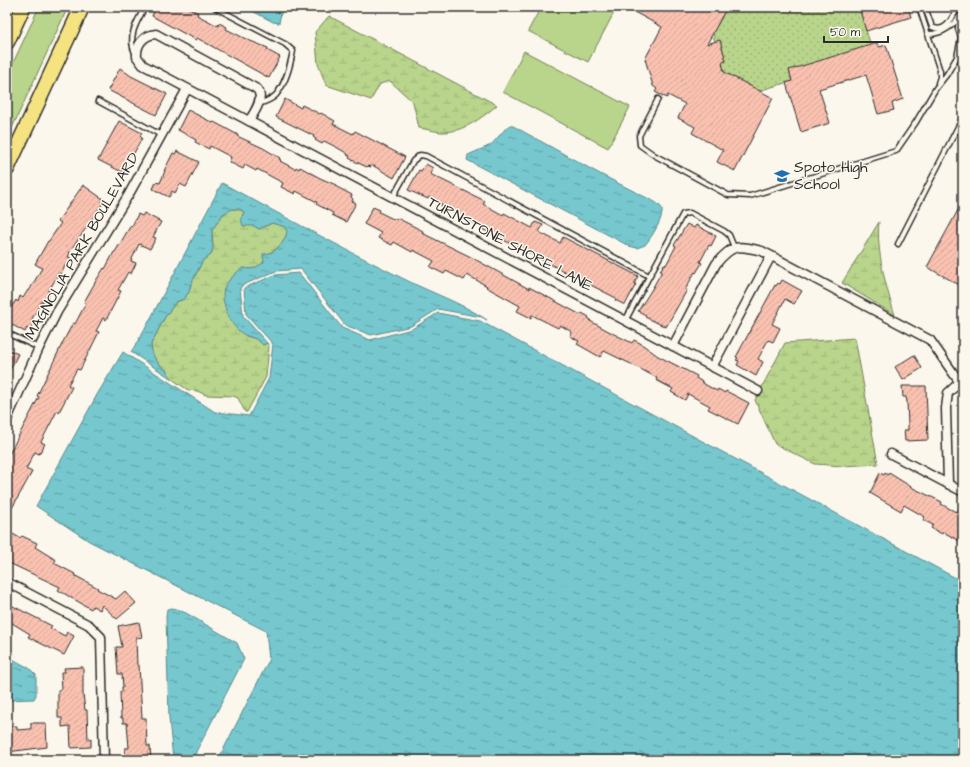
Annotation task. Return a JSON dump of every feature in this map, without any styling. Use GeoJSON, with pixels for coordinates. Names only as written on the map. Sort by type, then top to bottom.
{"type":"FeatureCollection","features":[{"type":"Feature","properties":{"kind":"highway"},"geometry":{"type":"LineString","coordinates":[[7,42],[24,7]]}},
{"type":"Feature","properties":{"kind":"highway"},"geometry":{"type":"LineString","coordinates":[[7,169],[82,7]]}},
{"type":"Feature","properties":{"kind":"street"},"geometry":{"type":"LineString","coordinates":[[136,55],[143,39],[146,36],[156,34],[254,87],[259,91],[260,95],[258,104],[249,121]]}},
{"type":"Feature","properties":{"kind":"street","name":"TURNSTONE SHORE LANE"},"geometry":{"type":"LineString","coordinates":[[136,55],[138,60],[143,65],[187,89],[758,391]]}},
{"type":"Feature","properties":{"kind":"street","name":"MAGNOLIA PARK BOULEVARD"},"geometry":{"type":"LineString","coordinates":[[7,419],[57,312],[129,194],[187,89]]}},
{"type":"Feature","properties":{"kind":"street"},"geometry":{"type":"LineString","coordinates":[[673,346],[716,264],[724,254],[734,247],[746,247],[762,251],[930,340],[962,385],[948,393],[946,408],[948,484]]}},
{"type":"Feature","properties":{"kind":"street"},"geometry":{"type":"LineString","coordinates":[[712,367],[771,256]]}},
{"type":"Feature","properties":{"kind":"street"},"geometry":{"type":"LineString","coordinates":[[891,454],[963,492]]}},
{"type":"Feature","properties":{"kind":"street"},"geometry":{"type":"LineString","coordinates":[[7,582],[89,625],[101,637],[104,760]]}},
{"type":"Feature","properties":{"kind":"lane"},"geometry":{"type":"LineString","coordinates":[[136,55],[131,39],[145,7]]}},
{"type":"Feature","properties":{"kind":"lane"},"geometry":{"type":"LineString","coordinates":[[214,7],[285,44],[293,51],[291,63],[286,76],[275,95],[269,100],[258,104]]}},
{"type":"Feature","properties":{"kind":"lane"},"geometry":{"type":"LineString","coordinates":[[919,7],[940,71],[940,77],[936,88]]}},
{"type":"Feature","properties":{"kind":"lane"},"geometry":{"type":"LineString","coordinates":[[925,7],[932,27],[937,29],[945,27],[950,23],[958,7]]}},
{"type":"Feature","properties":{"kind":"lane"},"geometry":{"type":"LineString","coordinates":[[928,34],[937,34],[952,26],[963,11]]}},
{"type":"Feature","properties":{"kind":"lane"},"geometry":{"type":"LineString","coordinates":[[658,99],[639,136],[640,145],[654,155],[728,194],[750,196],[896,151],[916,122],[936,88],[947,74],[960,51],[961,38],[958,29],[959,18]]}},
{"type":"Feature","properties":{"kind":"lane"},"geometry":{"type":"LineString","coordinates":[[98,101],[162,135]]}},
{"type":"Feature","properties":{"kind":"lane"},"geometry":{"type":"LineString","coordinates":[[898,244],[963,117]]}},
{"type":"Feature","properties":{"kind":"lane"},"geometry":{"type":"LineString","coordinates":[[393,198],[413,161],[420,155],[426,156],[649,276]]}},
{"type":"Feature","properties":{"kind":"lane"},"geometry":{"type":"LineString","coordinates":[[625,320],[680,217],[685,213],[690,213],[724,230],[729,235],[734,247]]}},
{"type":"Feature","properties":{"kind":"lane"},"geometry":{"type":"LineString","coordinates":[[7,333],[39,348]]}},
{"type":"Feature","properties":{"kind":"green space"},"geometry":{"type":"Polygon","coordinates":[[[39,7],[68,7],[7,139],[7,76],[39,7]]]}},
{"type":"Feature","properties":{"kind":"green space"},"geometry":{"type":"Polygon","coordinates":[[[541,7],[617,7],[588,62],[528,31],[541,7]]]}},
{"type":"Feature","properties":{"kind":"green space"},"geometry":{"type":"Polygon","coordinates":[[[727,7],[859,7],[871,46],[798,80],[795,68],[789,70],[792,81],[758,91],[724,72],[722,62],[726,61],[720,41],[715,42],[712,31],[717,26],[727,7]]]}},
{"type":"Feature","properties":{"kind":"green space"},"geometry":{"type":"Polygon","coordinates":[[[329,16],[497,105],[471,124],[449,132],[441,132],[419,128],[413,102],[390,81],[380,84],[371,100],[326,85],[318,64],[315,32],[329,16]]]}},
{"type":"Feature","properties":{"kind":"green space"},"geometry":{"type":"Polygon","coordinates":[[[524,51],[630,107],[608,148],[503,92],[524,51]]]}},
{"type":"Feature","properties":{"kind":"green space"},"geometry":{"type":"Polygon","coordinates":[[[232,209],[245,213],[252,223],[259,229],[272,223],[286,227],[287,230],[286,236],[282,242],[275,250],[269,253],[260,266],[249,269],[243,268],[224,289],[246,336],[257,339],[263,345],[267,343],[269,346],[266,377],[247,412],[245,412],[238,398],[233,396],[206,395],[197,391],[188,390],[172,379],[166,370],[157,362],[152,353],[151,344],[165,317],[176,302],[184,299],[189,292],[191,284],[203,260],[211,255],[213,247],[212,230],[223,214],[232,209]]]}},
{"type":"Feature","properties":{"kind":"green space"},"geometry":{"type":"Polygon","coordinates":[[[879,222],[878,233],[880,257],[888,293],[895,315],[842,283],[879,222]]]}},
{"type":"Feature","properties":{"kind":"green space"},"geometry":{"type":"Polygon","coordinates":[[[855,338],[878,464],[843,466],[815,464],[775,444],[755,400],[785,343],[855,338]]]}},
{"type":"Feature","properties":{"kind":"water"},"geometry":{"type":"Polygon","coordinates":[[[245,7],[281,7],[279,23],[273,22],[245,7]]]}},
{"type":"Feature","properties":{"kind":"water"},"geometry":{"type":"Polygon","coordinates":[[[510,125],[659,205],[662,209],[661,217],[654,233],[645,245],[637,248],[629,246],[467,160],[468,155],[491,145],[510,125]]]}},
{"type":"Feature","properties":{"kind":"water"},"geometry":{"type":"Polygon","coordinates":[[[222,183],[355,254],[455,302],[482,317],[438,309],[411,326],[371,335],[345,325],[301,269],[276,271],[243,285],[240,288],[243,316],[267,343],[263,345],[257,340],[242,333],[232,323],[223,299],[224,289],[229,280],[241,269],[254,268],[264,262],[263,254],[268,254],[278,248],[287,233],[285,227],[272,223],[259,229],[254,226],[243,226],[241,219],[244,212],[240,209],[232,209],[223,214],[212,230],[213,247],[211,255],[203,260],[191,284],[189,292],[184,299],[176,302],[165,317],[151,344],[152,353],[157,362],[166,370],[172,379],[131,352],[145,329],[222,183]]]}},
{"type":"Feature","properties":{"kind":"water"},"geometry":{"type":"Polygon","coordinates":[[[299,273],[342,328],[370,340],[412,329],[438,313],[480,321],[963,582],[963,760],[218,760],[269,660],[266,631],[89,541],[36,506],[98,393],[123,352],[215,412],[249,416],[269,378],[273,344],[246,314],[244,288],[275,275],[299,273]]]}},
{"type":"Feature","properties":{"kind":"water"},"geometry":{"type":"Polygon","coordinates":[[[173,608],[186,613],[237,643],[244,659],[192,760],[173,760],[169,718],[166,617],[167,609],[173,608]]]}},
{"type":"Feature","properties":{"kind":"water"},"geometry":{"type":"Polygon","coordinates":[[[7,656],[29,668],[36,675],[36,695],[34,699],[7,700],[7,656]]]}},
{"type":"Feature","properties":{"kind":"building"},"geometry":{"type":"Polygon","coordinates":[[[156,7],[187,7],[198,13],[197,15],[218,26],[219,23],[227,27],[226,29],[268,48],[267,50],[280,57],[269,78],[197,38],[196,40],[152,16],[156,7]]]}},
{"type":"Feature","properties":{"kind":"building"},"geometry":{"type":"Polygon","coordinates":[[[625,7],[727,7],[707,44],[720,40],[726,61],[722,62],[724,72],[773,98],[735,171],[717,162],[723,150],[692,133],[695,127],[678,118],[685,104],[668,95],[667,98],[655,92],[657,89],[653,86],[645,59],[662,27],[625,7]]]}},
{"type":"Feature","properties":{"kind":"building"},"geometry":{"type":"Polygon","coordinates":[[[859,7],[908,7],[911,17],[866,31],[859,7]]]}},
{"type":"Feature","properties":{"kind":"building"},"geometry":{"type":"Polygon","coordinates":[[[877,43],[879,47],[886,45],[903,99],[892,103],[894,110],[878,114],[866,75],[819,89],[830,123],[801,132],[786,83],[792,81],[789,70],[877,43]]]}},
{"type":"Feature","properties":{"kind":"building"},"geometry":{"type":"Polygon","coordinates":[[[120,68],[131,76],[167,94],[156,115],[108,90],[120,68]]]}},
{"type":"Feature","properties":{"kind":"building"},"geometry":{"type":"Polygon","coordinates":[[[285,99],[301,108],[302,105],[320,114],[321,113],[335,121],[333,124],[353,134],[355,131],[405,157],[394,178],[372,165],[371,167],[367,167],[356,162],[349,158],[350,156],[347,155],[348,154],[336,147],[324,141],[322,144],[315,140],[316,139],[313,137],[314,136],[276,117],[285,99]]]}},
{"type":"Feature","properties":{"kind":"building"},"geometry":{"type":"Polygon","coordinates":[[[188,110],[263,148],[280,158],[280,161],[295,169],[296,167],[299,169],[300,167],[336,185],[335,186],[352,195],[352,201],[356,203],[346,222],[332,215],[333,213],[316,204],[317,202],[296,191],[295,194],[281,187],[283,183],[257,169],[256,171],[245,165],[243,169],[229,162],[231,157],[210,146],[209,149],[195,142],[196,140],[178,130],[188,110]]]}},
{"type":"Feature","properties":{"kind":"building"},"geometry":{"type":"Polygon","coordinates":[[[119,121],[142,133],[140,136],[142,138],[133,155],[130,153],[124,165],[126,166],[122,172],[98,160],[119,121]]]}},
{"type":"Feature","properties":{"kind":"building"},"geometry":{"type":"Polygon","coordinates":[[[177,151],[199,162],[186,187],[180,184],[175,193],[172,191],[169,197],[153,189],[156,182],[160,183],[173,153],[175,154],[177,151]]]}},
{"type":"Feature","properties":{"kind":"building"},"geometry":{"type":"Polygon","coordinates":[[[426,164],[433,168],[430,174],[485,201],[483,204],[503,215],[504,213],[532,228],[535,222],[543,225],[539,232],[560,243],[563,237],[638,276],[634,284],[636,284],[625,305],[615,300],[616,298],[482,229],[483,228],[441,206],[442,204],[429,197],[428,199],[408,190],[419,170],[421,171],[426,164]]]}},
{"type":"Feature","properties":{"kind":"building"},"geometry":{"type":"Polygon","coordinates":[[[83,185],[103,199],[101,202],[103,203],[69,253],[68,257],[71,258],[61,274],[59,273],[47,294],[49,295],[45,303],[42,301],[40,304],[31,321],[33,323],[30,330],[27,328],[25,332],[7,322],[7,314],[16,300],[18,302],[20,296],[23,298],[28,290],[29,291],[42,268],[35,264],[48,241],[61,223],[58,221],[83,185]]]}},
{"type":"Feature","properties":{"kind":"building"},"geometry":{"type":"Polygon","coordinates":[[[963,201],[963,287],[927,267],[963,201]]]}},
{"type":"Feature","properties":{"kind":"building"},"geometry":{"type":"Polygon","coordinates":[[[373,207],[380,210],[379,212],[393,219],[394,218],[396,220],[397,218],[423,231],[422,233],[469,256],[529,289],[529,287],[581,315],[582,313],[589,317],[588,318],[591,320],[590,321],[614,334],[632,343],[634,340],[640,343],[658,356],[697,376],[696,378],[704,384],[717,391],[718,389],[725,393],[726,391],[749,403],[738,424],[708,409],[710,406],[688,394],[685,400],[671,392],[673,389],[656,380],[657,378],[633,365],[604,351],[600,357],[577,344],[579,341],[570,336],[572,332],[560,325],[558,328],[532,315],[531,318],[517,311],[520,306],[467,275],[464,280],[446,271],[444,274],[430,267],[434,261],[413,250],[412,252],[394,242],[392,245],[378,238],[381,233],[364,224],[373,207]]]}},
{"type":"Feature","properties":{"kind":"building"},"geometry":{"type":"Polygon","coordinates":[[[144,213],[161,222],[153,237],[156,238],[150,249],[139,244],[131,261],[136,263],[131,274],[128,272],[118,290],[121,291],[106,320],[103,318],[96,331],[99,332],[80,370],[77,369],[68,385],[72,387],[59,412],[57,411],[41,442],[45,444],[39,454],[35,452],[26,469],[32,472],[7,517],[7,458],[39,397],[37,396],[64,340],[73,323],[75,324],[86,303],[84,302],[138,214],[142,216],[144,213]]]}},
{"type":"Feature","properties":{"kind":"building"},"geometry":{"type":"Polygon","coordinates":[[[687,224],[694,228],[696,225],[716,236],[711,246],[709,245],[700,262],[702,263],[696,273],[695,272],[685,290],[687,290],[666,327],[645,317],[646,315],[638,311],[662,271],[660,271],[664,264],[666,265],[676,246],[674,245],[687,224]]]}},
{"type":"Feature","properties":{"kind":"building"},"geometry":{"type":"Polygon","coordinates":[[[782,280],[802,291],[794,304],[785,299],[772,324],[780,328],[773,342],[768,340],[758,359],[763,362],[756,376],[737,365],[739,361],[736,360],[738,358],[736,357],[775,285],[776,286],[778,283],[780,284],[782,280]]]}},
{"type":"Feature","properties":{"kind":"building"},"geometry":{"type":"Polygon","coordinates":[[[7,349],[18,354],[7,376],[7,349]]]}},
{"type":"Feature","properties":{"kind":"building"},"geometry":{"type":"Polygon","coordinates":[[[914,355],[922,368],[903,380],[895,367],[914,355]]]}},
{"type":"Feature","properties":{"kind":"building"},"geometry":{"type":"Polygon","coordinates":[[[902,386],[926,386],[928,440],[905,441],[904,430],[908,430],[907,402],[906,397],[903,397],[902,386]]]}},
{"type":"Feature","properties":{"kind":"building"},"geometry":{"type":"Polygon","coordinates":[[[880,473],[884,475],[885,473],[888,475],[889,473],[913,488],[942,502],[941,504],[954,511],[957,512],[958,510],[963,512],[963,536],[960,541],[943,532],[942,534],[931,528],[933,525],[923,520],[925,517],[904,505],[901,511],[870,493],[880,473]]]}},
{"type":"Feature","properties":{"kind":"building"},"geometry":{"type":"Polygon","coordinates":[[[7,531],[20,538],[22,536],[37,543],[35,547],[56,560],[54,563],[75,574],[74,575],[98,588],[97,589],[116,599],[125,591],[136,603],[117,619],[102,605],[100,610],[93,606],[91,609],[58,590],[60,587],[7,562],[7,531]]]}},
{"type":"Feature","properties":{"kind":"building"},"geometry":{"type":"Polygon","coordinates":[[[7,603],[52,626],[50,628],[65,636],[67,632],[74,636],[64,655],[28,637],[30,634],[7,620],[7,603]]]}},
{"type":"Feature","properties":{"kind":"building"},"geometry":{"type":"Polygon","coordinates":[[[139,622],[142,637],[136,638],[137,665],[139,665],[142,718],[146,718],[147,746],[150,746],[151,760],[126,760],[125,748],[129,748],[127,723],[123,723],[123,718],[121,718],[120,692],[122,692],[123,687],[122,674],[118,674],[116,647],[122,647],[118,626],[139,622]]]}},
{"type":"Feature","properties":{"kind":"building"},"geometry":{"type":"Polygon","coordinates":[[[83,667],[83,694],[85,710],[87,710],[88,740],[91,739],[91,747],[71,748],[70,726],[62,727],[62,718],[58,718],[58,690],[62,689],[61,672],[65,672],[64,668],[83,667]]]}},
{"type":"Feature","properties":{"kind":"building"},"geometry":{"type":"Polygon","coordinates":[[[31,723],[46,723],[47,747],[7,752],[7,726],[17,726],[17,730],[31,729],[31,723]]]}},
{"type":"Feature","properties":{"kind":"place","name":"Spoto High School"},"geometry":{"type":"Point","coordinates":[782,176]}}]}
